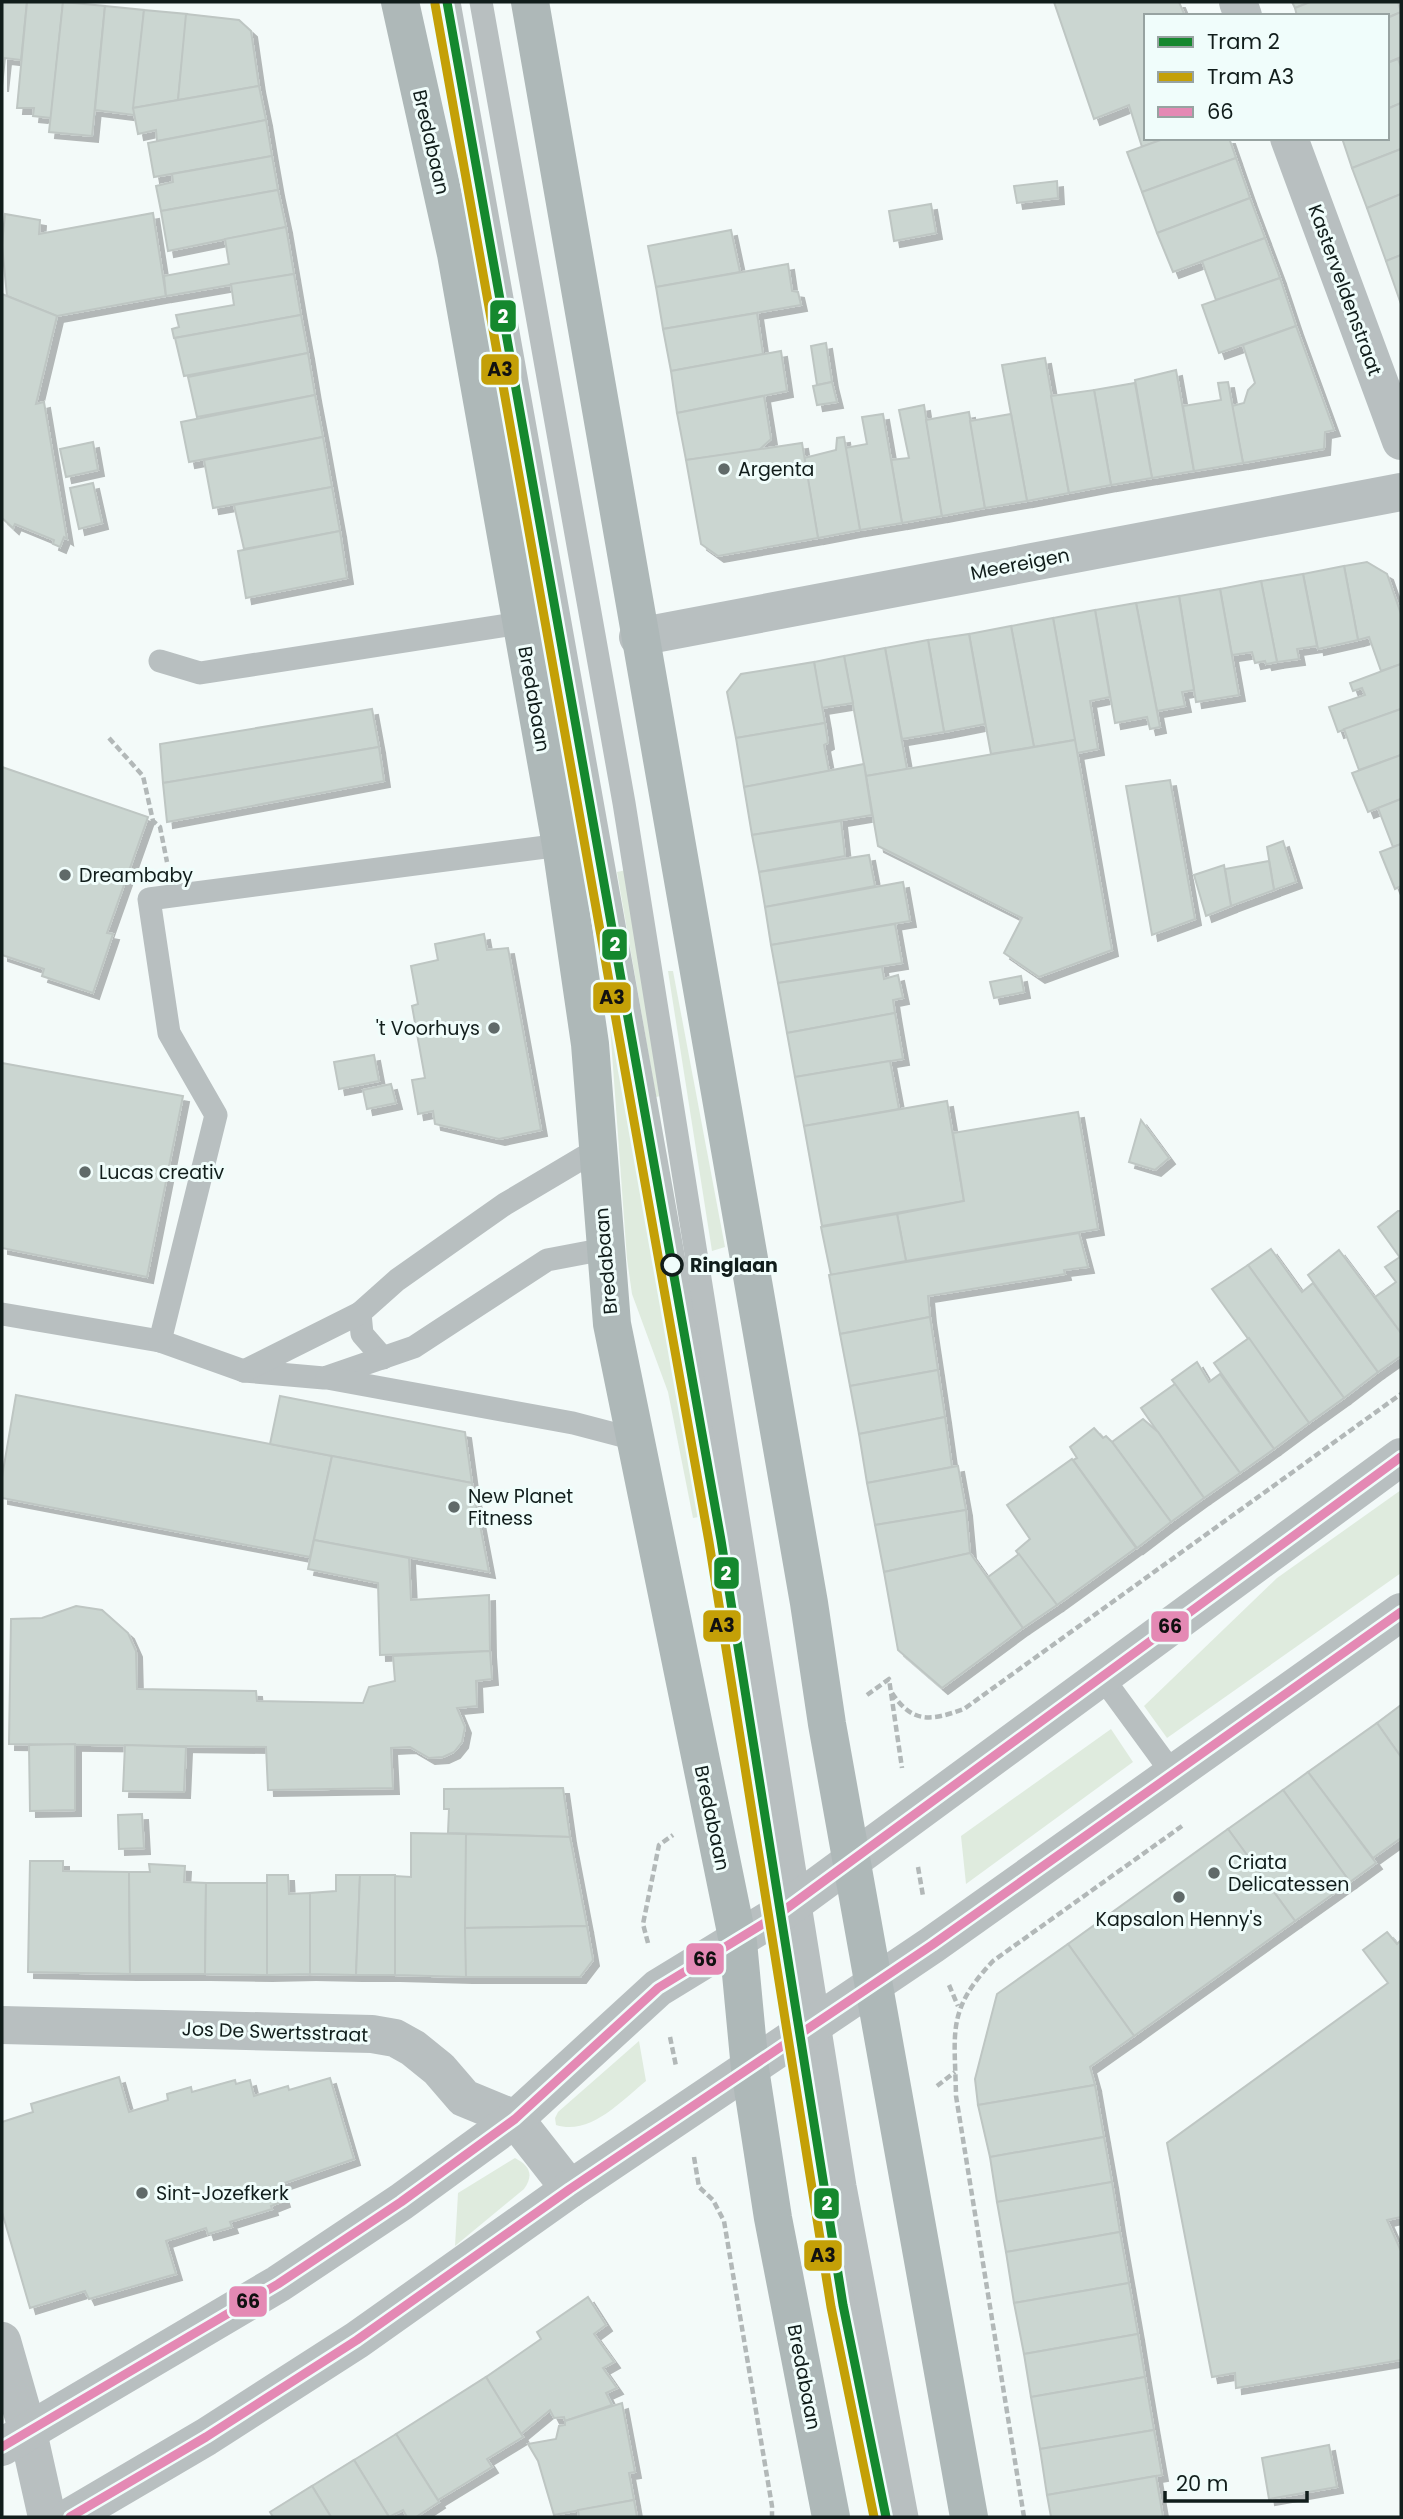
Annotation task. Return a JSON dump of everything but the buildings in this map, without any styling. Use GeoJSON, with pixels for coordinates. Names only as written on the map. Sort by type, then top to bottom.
{"type":"FeatureCollection","features":[{"type":"Feature","properties":{"kind":"main road","name":"Bredabaan"},"geometry":{"type":"LineString","coordinates":[[400,2],[456,254],[561,845],[590,1044],[596,1150],[612,1324],[738,1941],[750,2069],[777,2241],[831,2517]]}},
{"type":"Feature","properties":{"kind":"main road"},"geometry":{"type":"LineString","coordinates":[[530,2],[638,637],[970,2517]]}},
{"type":"Feature","properties":{"kind":"street","name":"Kasterveldenstraat"},"geometry":{"type":"LineString","coordinates":[[1290,140],[1401,441]]}},
{"type":"Feature","properties":{"kind":"street","name":"Meereigen"},"geometry":{"type":"LineString","coordinates":[[638,637],[1401,492]]}},
{"type":"Feature","properties":{"kind":"street"},"geometry":{"type":"LineString","coordinates":[[15,2440],[278,2284],[401,2202],[515,2119],[658,1988],[738,1941],[790,1906],[1401,1457]]}},
{"type":"Feature","properties":{"kind":"street"},"geometry":{"type":"LineString","coordinates":[[70,2517],[206,2437],[357,2340],[570,2189],[875,1983],[1401,1612]]}},
{"type":"Feature","properties":{"kind":"street","name":"Jos De Swertsstraat"},"geometry":{"type":"LineString","coordinates":[[2,2025],[384,2036],[413,2048],[439,2069],[464,2098],[515,2119],[570,2189]]}},
{"type":"Feature","properties":{"kind":"street"},"geometry":{"type":"LineString","coordinates":[[2,2342],[15,2440],[47,2517]]}},
{"type":"Feature","properties":{"kind":"lane"},"geometry":{"type":"LineString","coordinates":[[449,2],[790,1906]]}},
{"type":"Feature","properties":{"kind":"lane"},"geometry":{"type":"LineString","coordinates":[[481,2],[660,1018],[809,2028],[846,2304],[889,2517]]}},
{"type":"Feature","properties":{"kind":"lane"},"geometry":{"type":"LineString","coordinates":[[160,661],[200,673],[520,623]]}},
{"type":"Feature","properties":{"kind":"lane"},"geometry":{"type":"LineString","coordinates":[[160,1341],[216,1115],[169,1033],[149,900],[561,845]]}},
{"type":"Feature","properties":{"kind":"lane"},"geometry":{"type":"LineString","coordinates":[[243,1371],[360,1313],[397,1280],[505,1204],[596,1150]]}},
{"type":"Feature","properties":{"kind":"lane"},"geometry":{"type":"LineString","coordinates":[[324,1378],[414,1347],[547,1260],[606,1249]]}},
{"type":"Feature","properties":{"kind":"lane"},"geometry":{"type":"LineString","coordinates":[[360,1313],[362,1334],[383,1358]]}},
{"type":"Feature","properties":{"kind":"lane"},"geometry":{"type":"LineString","coordinates":[[2,1314],[160,1341],[243,1371],[324,1378],[573,1423],[634,1439]]}},
{"type":"Feature","properties":{"kind":"lane"},"geometry":{"type":"LineString","coordinates":[[1102,1677],[1173,1774]]}},
{"type":"Feature","properties":{"kind":"lane"},"geometry":{"type":"LineString","coordinates":[[809,2028],[907,2517]]}},
{"type":"Feature","properties":{"kind":"path"},"geometry":{"type":"LineString","coordinates":[[109,738],[143,776],[153,821],[160,827],[173,896]]}},
{"type":"Feature","properties":{"kind":"path"},"geometry":{"type":"LineString","coordinates":[[891,1692],[902,1708],[916,1716],[938,1718],[964,1709],[1401,1394]]}},
{"type":"Feature","properties":{"kind":"path"},"geometry":{"type":"LineString","coordinates":[[1024,2517],[956,2096],[955,2041],[958,2006],[973,1982],[993,1961],[1186,1823]]}},
{"type":"Feature","properties":{"kind":"path"},"geometry":{"type":"LineString","coordinates":[[687,2111],[699,2187],[713,2200],[724,2221],[738,2288],[772,2517]]}},
{"type":"Feature","properties":{"kind":"green space"},"geometry":{"type":"Polygon","coordinates":[[[626,870],[665,1095],[656,1097],[617,872],[626,870]]]}},
{"type":"Feature","properties":{"kind":"green space"},"geometry":{"type":"Polygon","coordinates":[[[668,971],[673,971],[725,1247],[712,1251],[668,971]]]}},
{"type":"Feature","properties":{"kind":"green space"},"geometry":{"type":"Polygon","coordinates":[[[609,1012],[704,1516],[693,1518],[668,1392],[632,1294],[627,1259],[609,1012]]]}},
{"type":"Feature","properties":{"kind":"green space"},"geometry":{"type":"Polygon","coordinates":[[[1401,1490],[1401,1573],[1167,1738],[1144,1706],[1277,1578],[1401,1490]]]}},
{"type":"Feature","properties":{"kind":"green space"},"geometry":{"type":"Polygon","coordinates":[[[1111,1729],[1133,1762],[966,1884],[961,1836],[1111,1729]]]}},
{"type":"Feature","properties":{"kind":"green space"},"geometry":{"type":"Polygon","coordinates":[[[639,2041],[646,2081],[594,2121],[569,2127],[556,2125],[558,2112],[639,2041]]]}},
{"type":"Feature","properties":{"kind":"green space"},"geometry":{"type":"Polygon","coordinates":[[[515,2158],[529,2171],[529,2179],[524,2189],[455,2246],[458,2193],[515,2158]]]}},
{"type":"Feature","properties":{"kind":"tram line","name":"2"},"geometry":{"type":"LineString","coordinates":[[447,2],[721,1540],[843,2305],[886,2517]]}},
{"type":"Feature","properties":{"kind":"tram line","name":"A3"},"geometry":{"type":"LineString","coordinates":[[435,4],[709,1542],[831,2307],[874,2517]]}},
{"type":"Feature","properties":{"kind":"transit line","name":"66"},"geometry":{"type":"LineString","coordinates":[[2,2447],[278,2284],[401,2202],[515,2119],[658,1988],[779,1914],[1401,1457]]}},
{"type":"Feature","properties":{"kind":"transit line","name":"66"},"geometry":{"type":"LineString","coordinates":[[70,2517],[206,2437],[357,2340],[570,2189],[932,1945],[1401,1612]]}},
{"type":"Feature","properties":{"kind":"place","name":"Argenta"},"geometry":{"type":"Point","coordinates":[724,469]}},
{"type":"Feature","properties":{"kind":"place","name":"Dreambaby"},"geometry":{"type":"Point","coordinates":[65,875]}},
{"type":"Feature","properties":{"kind":"place","name":"'t Voorhuys"},"geometry":{"type":"Point","coordinates":[494,1028]}},
{"type":"Feature","properties":{"kind":"place","name":"Lucas creativ"},"geometry":{"type":"Point","coordinates":[85,1172]}},
{"type":"Feature","properties":{"kind":"place","name":"Ringlaan"},"geometry":{"type":"Point","coordinates":[672,1265]}},
{"type":"Feature","properties":{"kind":"place","name":"New Planet Fitness"},"geometry":{"type":"Point","coordinates":[454,1507]}},
{"type":"Feature","properties":{"kind":"place","name":"Criata Delicatessen"},"geometry":{"type":"Point","coordinates":[1214,1873]}},
{"type":"Feature","properties":{"kind":"place","name":"Kapsalon Henny's"},"geometry":{"type":"Point","coordinates":[1179,1897]}},
{"type":"Feature","properties":{"kind":"place","name":"Sint-Jozefkerk"},"geometry":{"type":"Point","coordinates":[142,2193]}}]}
